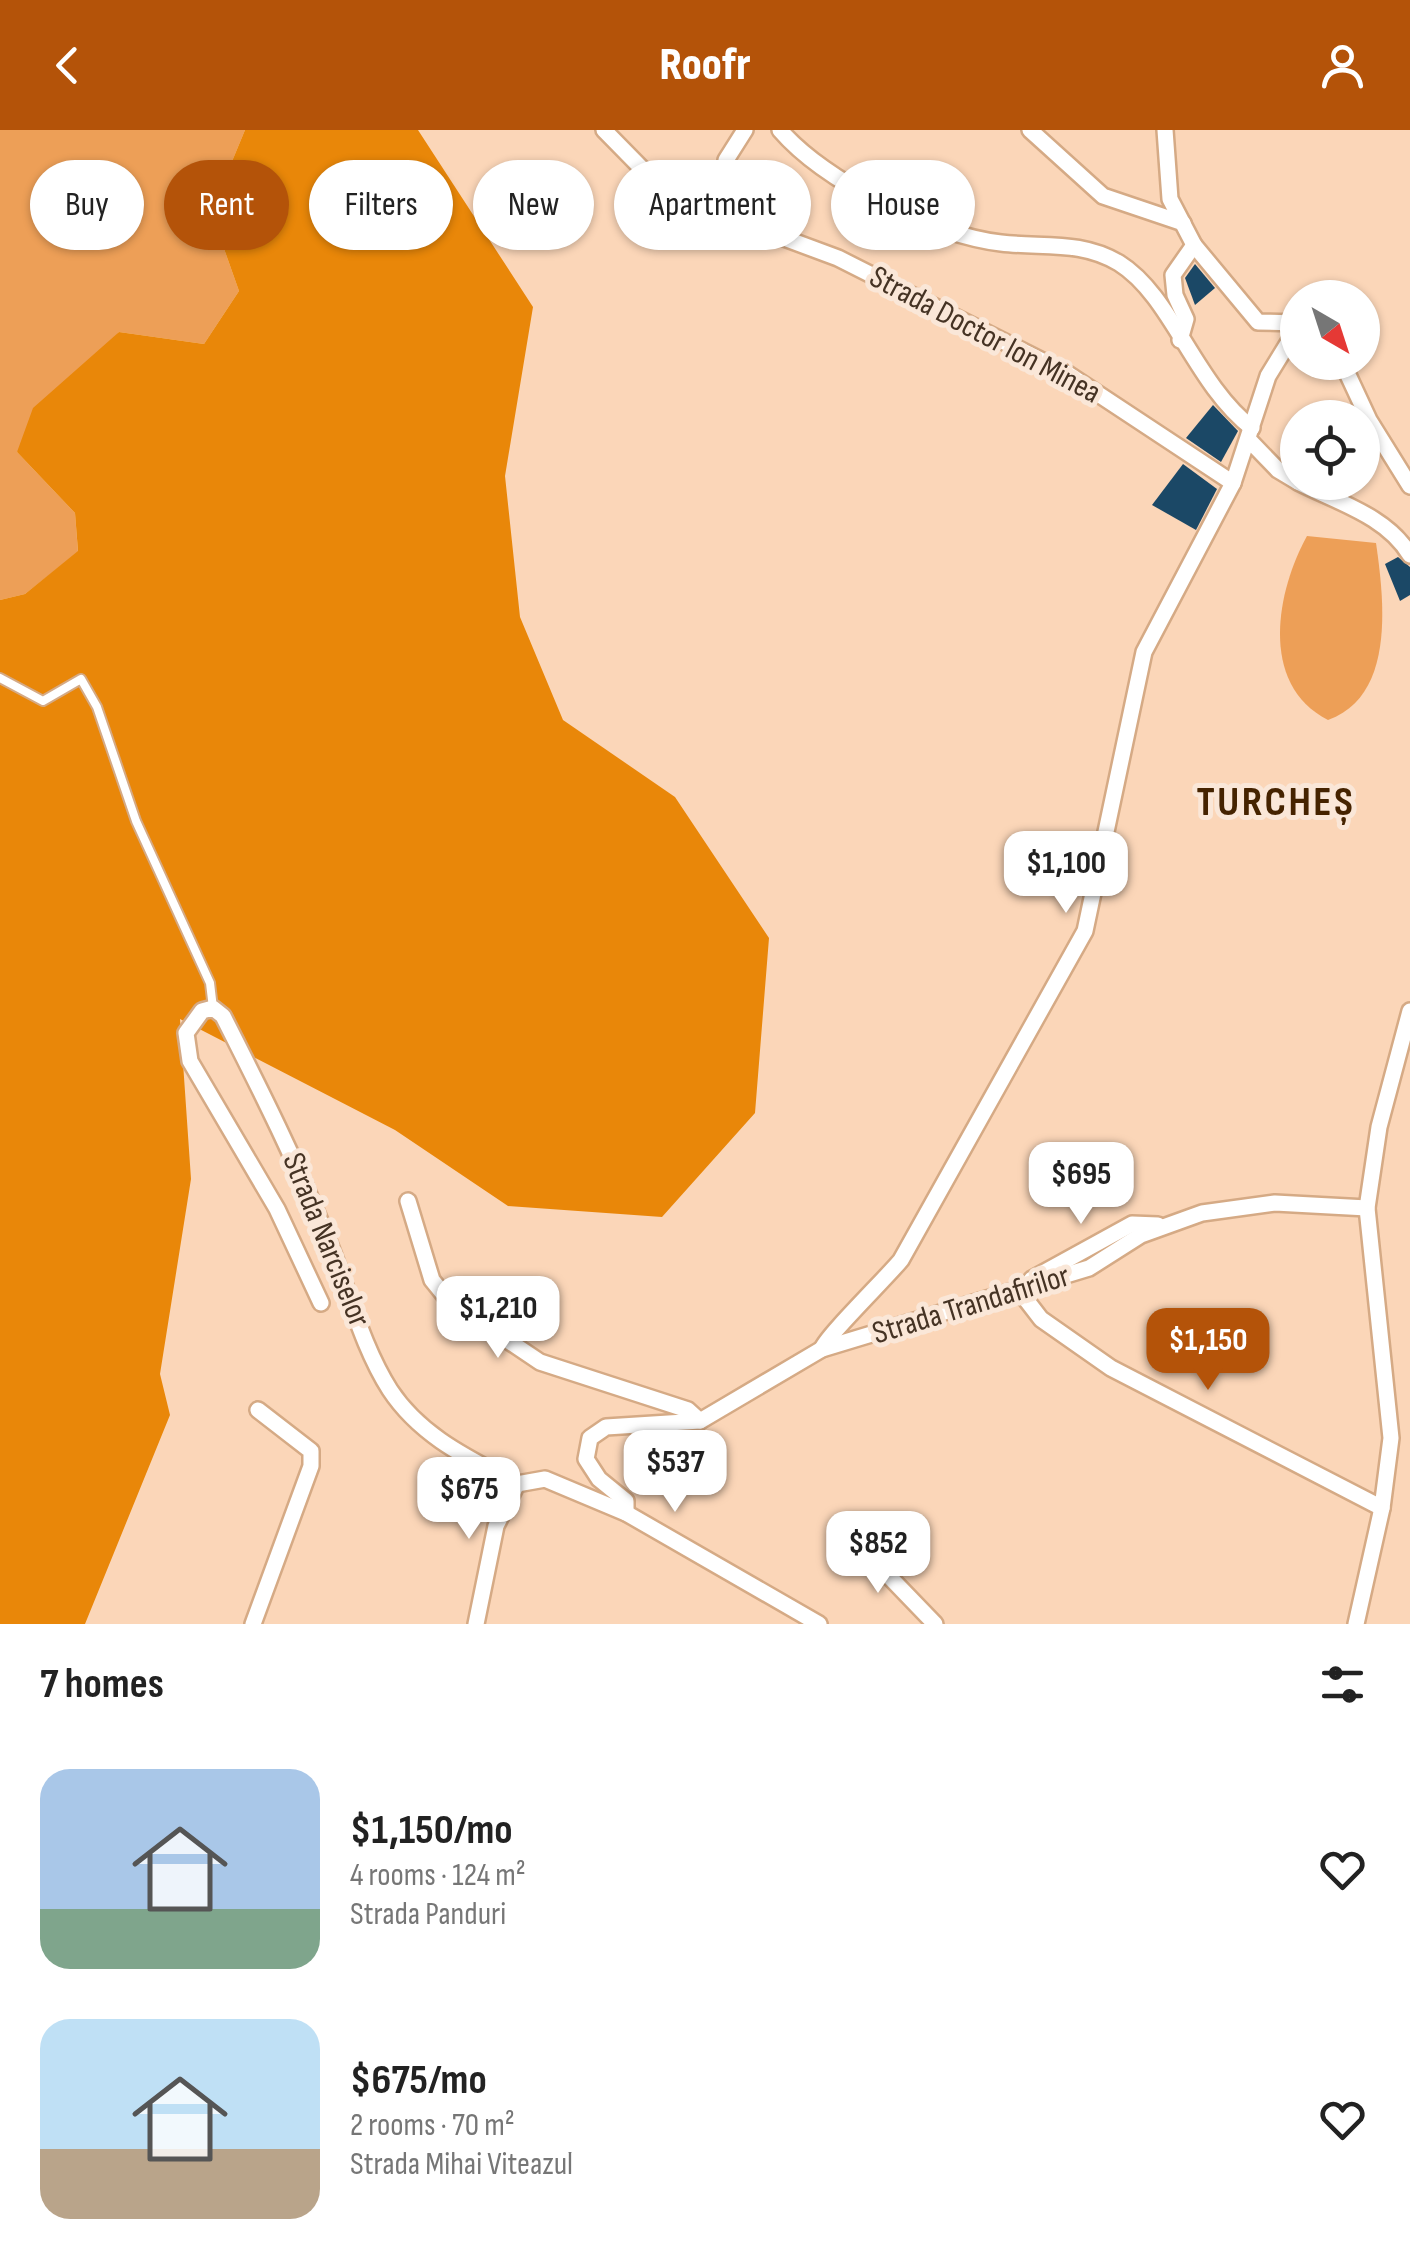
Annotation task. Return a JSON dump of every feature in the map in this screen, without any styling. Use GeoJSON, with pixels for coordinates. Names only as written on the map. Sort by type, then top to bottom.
{"type":"FeatureCollection","features":[{"type":"Feature","properties":{"kind":"street","name":"Strada Doctor Ion Minea"},"geometry":{"type":"LineString","coordinates":[[604,130],[633,160]]}},
{"type":"Feature","properties":{"kind":"street"},"geometry":{"type":"LineString","coordinates":[[726,160],[745,130]]}},
{"type":"Feature","properties":{"kind":"street"},"geometry":{"type":"LineString","coordinates":[[780,130],[800,153],[833,179],[956,234],[1005,244],[1079,245],[1099,253],[1146,286],[1216,397],[1280,471]]}},
{"type":"Feature","properties":{"kind":"street"},"geometry":{"type":"LineString","coordinates":[[1030,130],[1103,196],[1183,223]]}},
{"type":"Feature","properties":{"kind":"street"},"geometry":{"type":"LineString","coordinates":[[1165,130],[1170,198],[1194,244],[1258,322],[1280,324]]}},
{"type":"Feature","properties":{"kind":"street"},"geometry":{"type":"LineString","coordinates":[[1180,340],[1186,319],[1175,295],[1173,275],[1194,244]]}},
{"type":"Feature","properties":{"kind":"street","name":"Strada Doctor Ion Minea"},"geometry":{"type":"LineString","coordinates":[[811,248],[1068,374],[1234,483]]}},
{"type":"Feature","properties":{"kind":"street"},"geometry":{"type":"LineString","coordinates":[[822,1350],[827,1338],[870,1299],[902,1260],[1086,930],[1144,652],[1234,483],[1268,376],[1280,356]]}},
{"type":"Feature","properties":{"kind":"street"},"geometry":{"type":"LineString","coordinates":[[1350,380],[1369,420],[1410,486]]}},
{"type":"Feature","properties":{"kind":"street"},"geometry":{"type":"LineString","coordinates":[[1334,500],[1394,533],[1410,555]]}},
{"type":"Feature","properties":{"kind":"street","name":"Strada Narciselor"},"geometry":{"type":"LineString","coordinates":[[320,1303],[276,1208],[190,1061],[186,1033],[202,1011],[213,1008],[222,1016],[285,1138],[367,1344],[391,1391],[442,1443],[518,1484],[545,1480],[626,1512],[819,1624]]}},
{"type":"Feature","properties":{"kind":"street"},"geometry":{"type":"LineString","coordinates":[[1356,1624],[1382,1508],[1390,1421],[1368,1208],[1379,1127],[1410,1011]]}},
{"type":"Feature","properties":{"kind":"street"},"geometry":{"type":"LineString","coordinates":[[408,1201],[432,1280],[449,1301],[540,1362],[688,1410],[700,1420]]}},
{"type":"Feature","properties":{"kind":"street","name":"Strada Trandafirilor"},"geometry":{"type":"LineString","coordinates":[[626,1512],[626,1501],[590,1468],[590,1438],[606,1427],[700,1420],[822,1350],[1089,1268],[1162,1226],[1246,1204],[1368,1208]]}},
{"type":"Feature","properties":{"kind":"street"},"geometry":{"type":"LineString","coordinates":[[1020,1292],[1041,1319],[1111,1368],[1382,1508]]}},
{"type":"Feature","properties":{"kind":"street"},"geometry":{"type":"LineString","coordinates":[[253,1624],[311,1466],[311,1451],[300,1439],[258,1410]]}},
{"type":"Feature","properties":{"kind":"street"},"geometry":{"type":"LineString","coordinates":[[476,1624],[496,1526],[518,1484]]}},
{"type":"Feature","properties":{"kind":"street"},"geometry":{"type":"LineString","coordinates":[[854,1540],[935,1624]]}},
{"type":"Feature","properties":{"kind":"lane"},"geometry":{"type":"LineString","coordinates":[[0,678],[43,701],[81,678],[97,707],[136,821],[210,983],[213,1008]]}},
{"type":"Feature","properties":{"kind":"shaded area"},"geometry":{"type":"Polygon","coordinates":[[[0,130],[245,130],[233,160],[164,160],[164,250],[224,250],[239,291],[204,344],[119,332],[17,452],[75,513],[78,552],[25,594],[0,600],[0,130]]]}},
{"type":"Feature","properties":{"kind":"shaded area"},"geometry":{"type":"Polygon","coordinates":[[[245,130],[418,130],[437,160],[309,160],[309,250],[453,250],[453,184],[473,215],[473,250],[496,250],[533,307],[505,476],[520,617],[563,720],[675,797],[769,938],[755,1113],[662,1217],[508,1206],[395,1130],[180,1019],[191,1179],[160,1374],[170,1415],[85,1624],[0,1624],[0,600],[25,594],[78,551],[75,513],[17,452],[33,408],[119,332],[204,344],[239,291],[224,250],[289,250],[289,160],[233,160],[245,130]]]}},
{"type":"Feature","properties":{"kind":"shaded area"},"geometry":{"type":"Polygon","coordinates":[[[1307,536],[1376,543],[1379,566],[1382,617],[1375,668],[1365,690],[1350,708],[1328,720],[1306,704],[1291,684],[1280,636],[1288,583],[1307,536]]]}},
{"type":"Feature","properties":{"kind":"building"},"geometry":{"type":"Polygon","coordinates":[[[1195,264],[1215,288],[1195,305],[1185,278],[1195,264]]]}},
{"type":"Feature","properties":{"kind":"building"},"geometry":{"type":"Polygon","coordinates":[[[1213,405],[1238,431],[1221,462],[1186,438],[1213,405]]]}},
{"type":"Feature","properties":{"kind":"building"},"geometry":{"type":"Polygon","coordinates":[[[1183,464],[1217,489],[1196,530],[1152,505],[1183,464]]]}},
{"type":"Feature","properties":{"kind":"building"},"geometry":{"type":"Polygon","coordinates":[[[1398,557],[1410,567],[1410,595],[1400,601],[1385,564],[1398,557]]]}},
{"type":"Feature","properties":{"kind":"district","name":"TURCHEȘ"},"geometry":{"type":"Point","coordinates":[1276,802]}}]}
